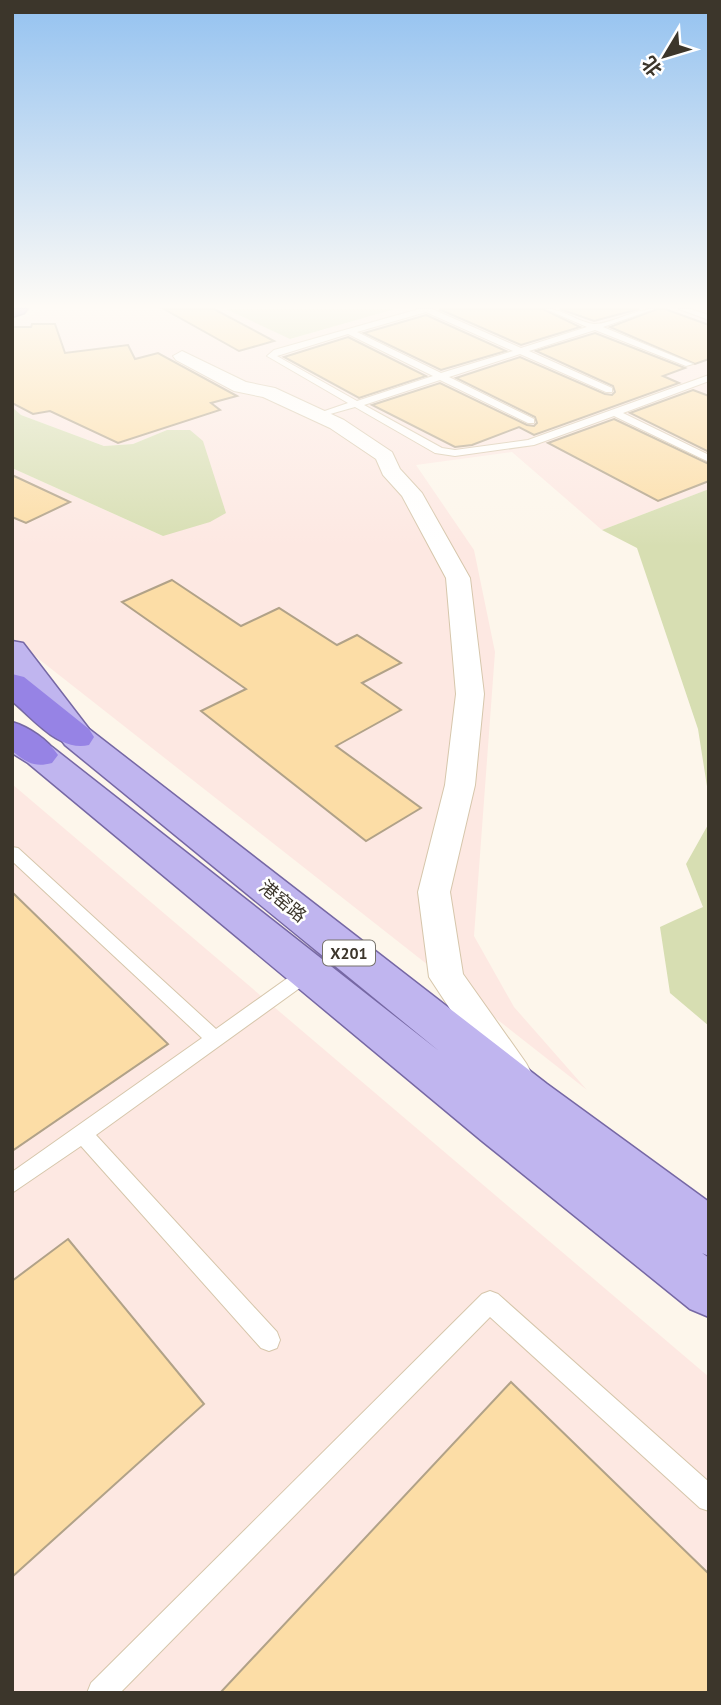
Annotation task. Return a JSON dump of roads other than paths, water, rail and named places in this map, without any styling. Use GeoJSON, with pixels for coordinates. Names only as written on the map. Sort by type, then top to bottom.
{"type":"FeatureCollection","features":[{"type":"Feature","properties":{"kind":"highway"},"geometry":{"type":"LineString","coordinates":[[12,684],[35,741]]}},
{"type":"Feature","properties":{"kind":"main road","name":"港窑路"},"geometry":{"type":"LineString","coordinates":[[12,650],[35,741],[309,972],[709,1291]]}},
{"type":"Feature","properties":{"kind":"main road","name":"港窑路"},"geometry":{"type":"LineString","coordinates":[[35,741],[530,1098],[709,1233]]}},
{"type":"Feature","properties":{"kind":"street"},"geometry":{"type":"LineString","coordinates":[[249,389],[268,392],[337,424],[385,456],[390,471],[411,493],[458,578],[470,694],[460,785],[434,892],[446,976],[530,1098]]}},
{"type":"Feature","properties":{"kind":"lane"},"geometry":{"type":"LineString","coordinates":[[327,389],[439,451],[455,453],[530,443],[681,389]]}},
{"type":"Feature","properties":{"kind":"lane"},"geometry":{"type":"LineString","coordinates":[[319,416],[401,389]]}},
{"type":"Feature","properties":{"kind":"lane"},"geometry":{"type":"LineString","coordinates":[[465,389],[530,421]]}},
{"type":"Feature","properties":{"kind":"lane"},"geometry":{"type":"LineString","coordinates":[[614,412],[709,458]]}},
{"type":"Feature","properties":{"kind":"lane"},"geometry":{"type":"LineString","coordinates":[[12,852],[215,1039]]}},
{"type":"Feature","properties":{"kind":"lane"},"geometry":{"type":"LineString","coordinates":[[12,1184],[309,972]]}},
{"type":"Feature","properties":{"kind":"lane"},"geometry":{"type":"LineString","coordinates":[[82,1134],[269,1340]]}},
{"type":"Feature","properties":{"kind":"lane"},"geometry":{"type":"LineString","coordinates":[[101,1693],[490,1302],[709,1499]]}}]}
